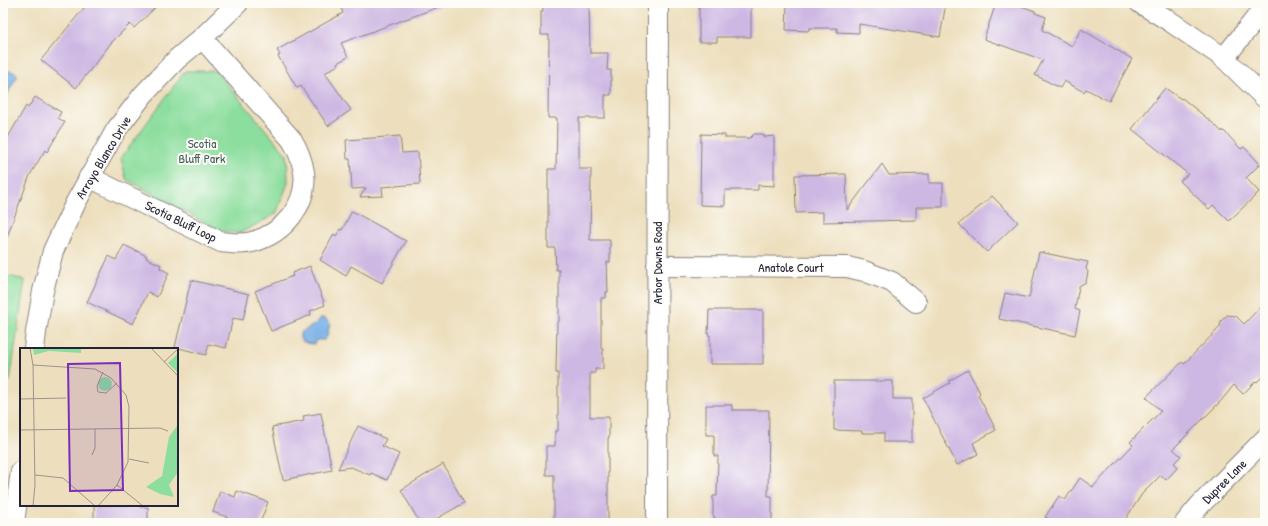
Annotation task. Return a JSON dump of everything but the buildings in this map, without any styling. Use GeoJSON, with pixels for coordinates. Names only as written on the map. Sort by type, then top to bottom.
{"type":"FeatureCollection","features":[{"type":"Feature","properties":{"kind":"street","name":"Arroyo Blanco Drive"},"geometry":{"type":"LineString","coordinates":[[34,348],[43,291],[53,251],[89,177],[116,130],[142,94],[176,59],[202,38],[238,3]]}},
{"type":"Feature","properties":{"kind":"street","name":"Arbor Downs Road"},"geometry":{"type":"LineString","coordinates":[[657,523],[658,3]]}},
{"type":"Feature","properties":{"kind":"street"},"geometry":{"type":"LineString","coordinates":[[1140,3],[1224,58],[1265,98]]}},
{"type":"Feature","properties":{"kind":"street"},"geometry":{"type":"LineString","coordinates":[[1224,58],[1265,7]]}},
{"type":"Feature","properties":{"kind":"street","name":"Scotia Bluff Loop"},"geometry":{"type":"LineString","coordinates":[[89,177],[221,242],[231,244],[251,243],[269,236],[284,225],[296,210],[303,191],[304,172],[300,153],[292,140],[202,38]]}},
{"type":"Feature","properties":{"kind":"street","name":"Anatole Court"},"geometry":{"type":"LineString","coordinates":[[657,266],[847,267],[864,271],[892,282],[916,302]]}},
{"type":"Feature","properties":{"kind":"street","name":"Dupree Lane"},"geometry":{"type":"LineString","coordinates":[[1185,523],[1199,506],[1265,440]]}},
{"type":"Feature","properties":{"kind":"street"},"geometry":{"type":"LineString","coordinates":[[14,523],[20,478]]}},
{"type":"Feature","properties":{"kind":"green space","name":"Scotia Bluff Park"},"geometry":{"type":"Polygon","coordinates":[[[185,71],[216,71],[287,155],[288,183],[276,214],[240,233],[220,231],[126,179],[121,158],[185,71]]]}},
{"type":"Feature","properties":{"kind":"green space"},"geometry":{"type":"Polygon","coordinates":[[[3,275],[25,280],[10,381],[3,380],[3,275]]]}},
{"type":"Feature","properties":{"kind":"water"},"geometry":{"type":"Polygon","coordinates":[[[3,71],[15,72],[18,76],[6,98],[3,98],[3,71]]]}},
{"type":"Feature","properties":{"kind":"water"},"geometry":{"type":"Polygon","coordinates":[[[321,318],[326,319],[330,324],[325,340],[316,340],[314,344],[312,344],[300,339],[300,333],[314,325],[321,318]]]}}]}
